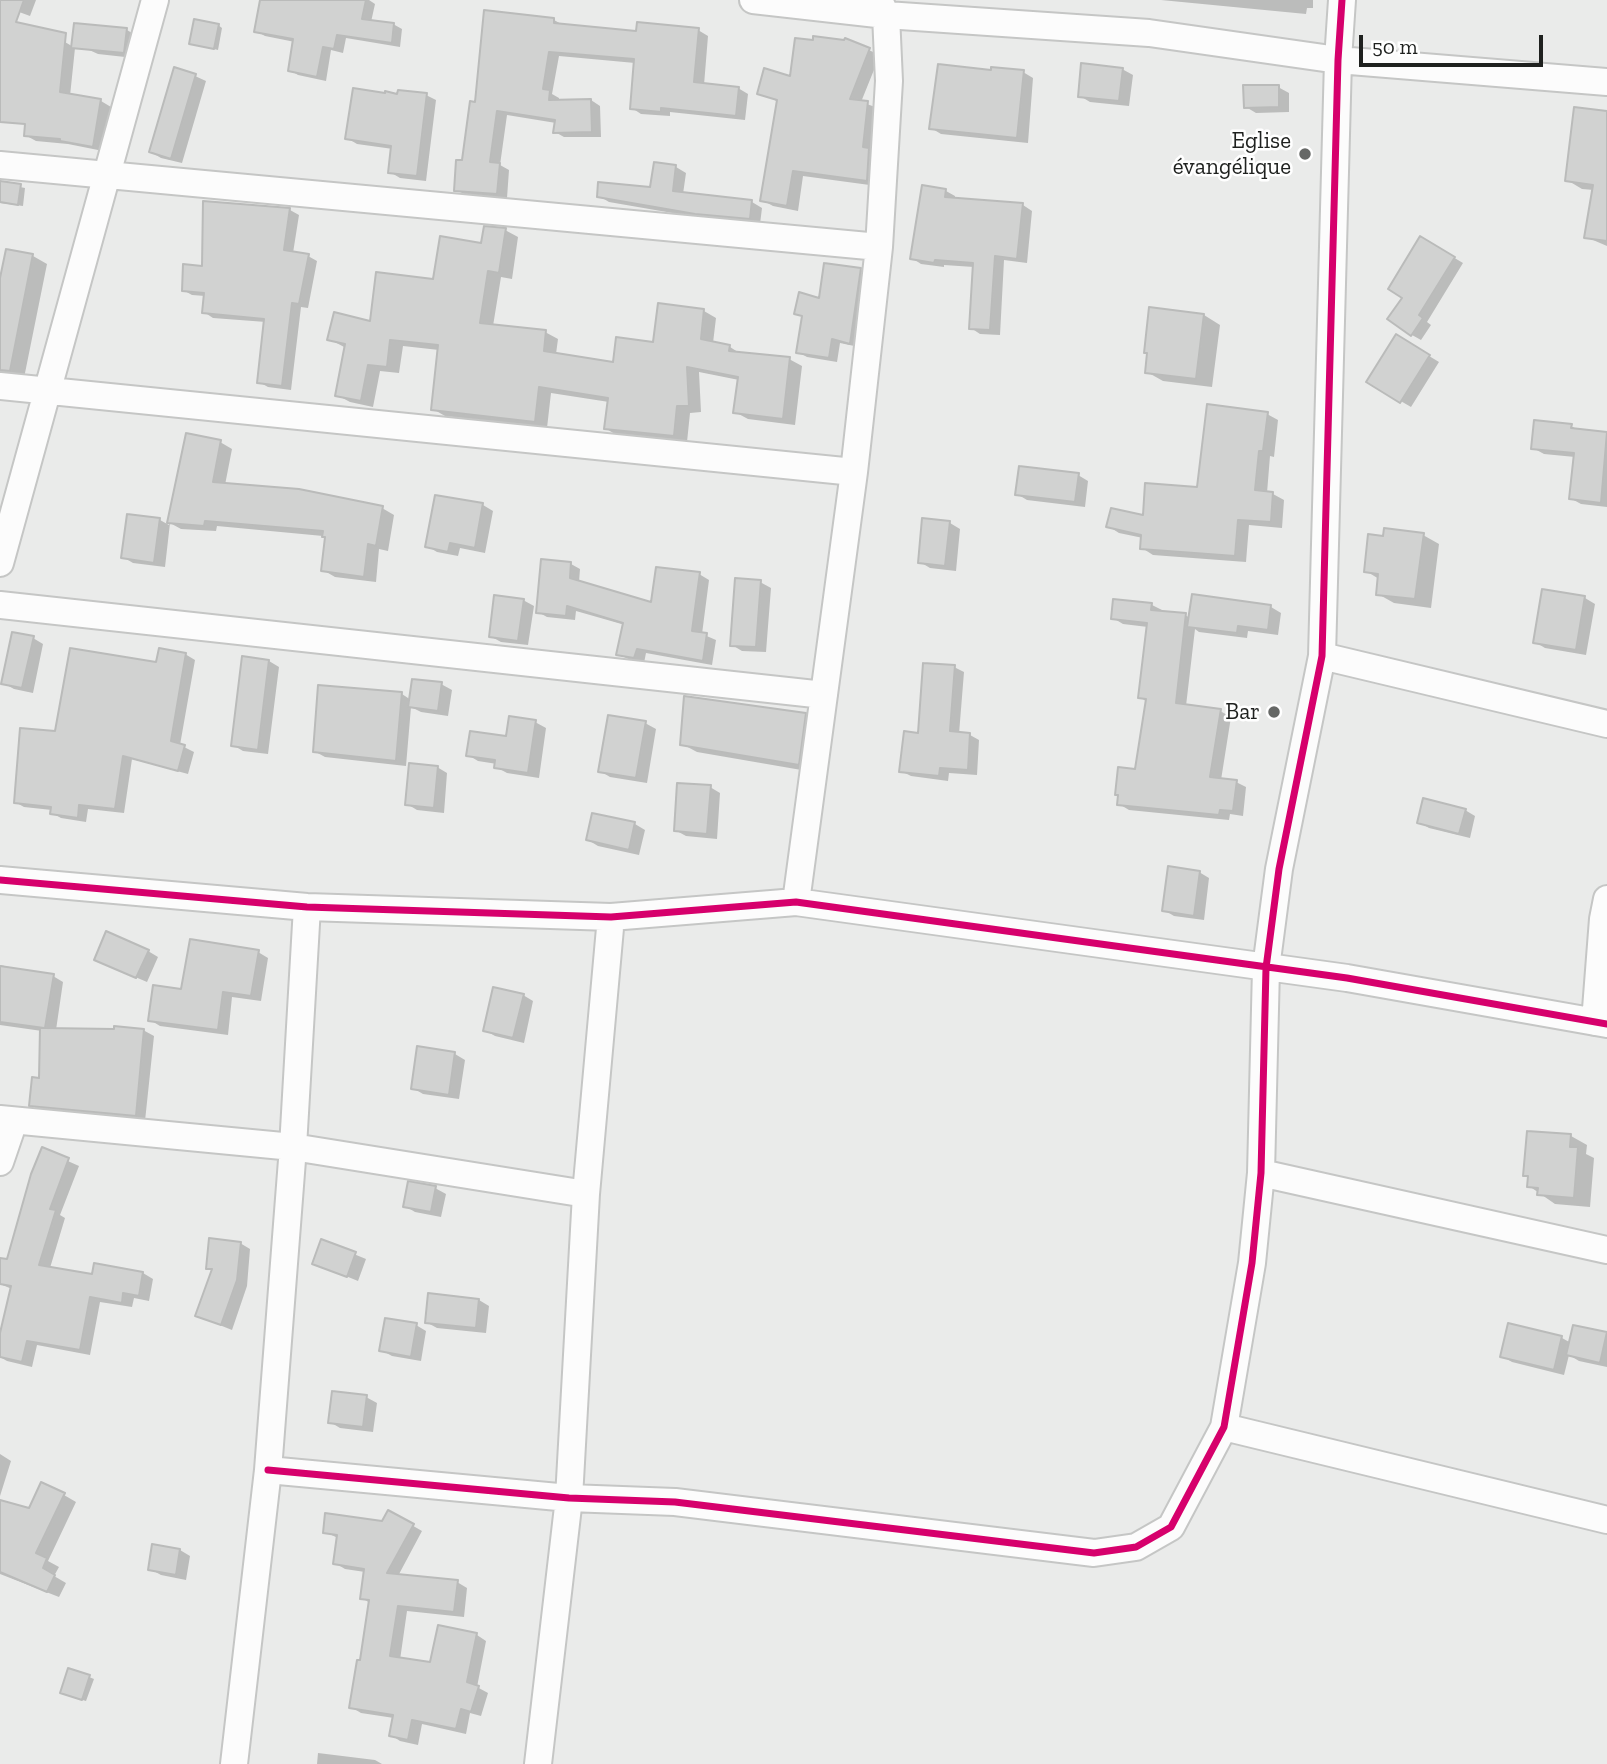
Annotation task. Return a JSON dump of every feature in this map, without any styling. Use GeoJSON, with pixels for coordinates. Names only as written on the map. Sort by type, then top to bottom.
{"type":"FeatureCollection","features":[{"type":"Feature","properties":{"kind":"street"},"geometry":{"type":"LineString","coordinates":[[0,563],[155,0]]}},
{"type":"Feature","properties":{"kind":"street"},"geometry":{"type":"LineString","coordinates":[[754,0],[882,8],[1149,33],[1338,60],[1607,82]]}},
{"type":"Feature","properties":{"kind":"street"},"geometry":{"type":"LineString","coordinates":[[268,1470],[569,1498],[675,1502],[1094,1553],[1136,1547],[1171,1527],[1224,1427],[1252,1263],[1261,1173],[1266,968],[1279,869],[1322,656],[1338,60],[1342,0]]}},
{"type":"Feature","properties":{"kind":"street"},"geometry":{"type":"LineString","coordinates":[[796,902],[854,472],[879,247],[889,81],[882,8]]}},
{"type":"Feature","properties":{"kind":"street"},"geometry":{"type":"LineString","coordinates":[[0,165],[879,247]]}},
{"type":"Feature","properties":{"kind":"street"},"geometry":{"type":"LineString","coordinates":[[0,386],[854,472]]}},
{"type":"Feature","properties":{"kind":"street"},"geometry":{"type":"LineString","coordinates":[[0,605],[824,695]]}},
{"type":"Feature","properties":{"kind":"street"},"geometry":{"type":"LineString","coordinates":[[1322,656],[1607,724]]}},
{"type":"Feature","properties":{"kind":"street"},"geometry":{"type":"LineString","coordinates":[[0,880],[307,907],[611,917],[796,902],[1348,978],[1601,1023],[1603,919],[1607,900]]}},
{"type":"Feature","properties":{"kind":"street"},"geometry":{"type":"LineString","coordinates":[[234,1764],[268,1470],[293,1147],[307,907]]}},
{"type":"Feature","properties":{"kind":"street"},"geometry":{"type":"LineString","coordinates":[[538,1764],[569,1498],[586,1194],[611,917]]}},
{"type":"Feature","properties":{"kind":"street"},"geometry":{"type":"LineString","coordinates":[[0,1162],[7,1120],[293,1147],[586,1194]]}},
{"type":"Feature","properties":{"kind":"street"},"geometry":{"type":"LineString","coordinates":[[1261,1173],[1607,1250]]}},
{"type":"Feature","properties":{"kind":"street"},"geometry":{"type":"LineString","coordinates":[[1224,1427],[1607,1520]]}},
{"type":"Feature","properties":{"kind":"building"},"geometry":{"type":"Polygon","coordinates":[[[0,0],[24,0],[16,22],[66,33],[60,92],[101,99],[93,147],[60,139],[24,136],[25,124],[0,122],[0,0]]]}},
{"type":"Feature","properties":{"kind":"building"},"geometry":{"type":"Polygon","coordinates":[[[260,0],[366,0],[362,19],[394,23],[392,43],[337,35],[334,49],[323,47],[317,77],[288,71],[293,39],[254,32],[260,0]]]}},
{"type":"Feature","properties":{"kind":"building"},"geometry":{"type":"Polygon","coordinates":[[[484,10],[554,18],[554,23],[636,31],[637,22],[699,28],[694,82],[739,87],[736,116],[661,108],[661,112],[630,109],[634,59],[549,52],[543,89],[550,90],[549,100],[591,99],[592,132],[553,133],[555,120],[497,111],[490,162],[500,163],[497,194],[454,191],[456,160],[462,160],[470,101],[475,102],[484,10]]]}},
{"type":"Feature","properties":{"kind":"building"},"geometry":{"type":"Polygon","coordinates":[[[194,19],[219,24],[214,49],[189,44],[194,19]]]}},
{"type":"Feature","properties":{"kind":"building"},"geometry":{"type":"Polygon","coordinates":[[[74,23],[127,28],[124,53],[71,48],[74,23]]]}},
{"type":"Feature","properties":{"kind":"building"},"geometry":{"type":"Polygon","coordinates":[[[813,36],[845,38],[870,48],[850,99],[868,101],[863,147],[869,148],[867,181],[793,171],[787,206],[760,201],[777,100],[757,94],[764,68],[790,76],[795,38],[813,40],[813,36]]]}},
{"type":"Feature","properties":{"kind":"building"},"geometry":{"type":"Polygon","coordinates":[[[1081,63],[1123,68],[1119,101],[1078,97],[1081,63]]]}},
{"type":"Feature","properties":{"kind":"building"},"geometry":{"type":"Polygon","coordinates":[[[938,64],[991,70],[991,67],[1024,70],[1017,138],[929,129],[938,64]]]}},
{"type":"Feature","properties":{"kind":"building"},"geometry":{"type":"Polygon","coordinates":[[[174,67],[196,74],[171,159],[149,152],[174,67]]]}},
{"type":"Feature","properties":{"kind":"building"},"geometry":{"type":"Polygon","coordinates":[[[1243,85],[1279,85],[1279,107],[1244,108],[1243,85]]]}},
{"type":"Feature","properties":{"kind":"building"},"geometry":{"type":"Polygon","coordinates":[[[353,88],[397,94],[398,90],[427,93],[417,176],[388,173],[391,146],[345,139],[353,88]]]}},
{"type":"Feature","properties":{"kind":"building"},"geometry":{"type":"Polygon","coordinates":[[[1574,107],[1607,111],[1607,241],[1584,238],[1593,185],[1565,181],[1574,107]]]}},
{"type":"Feature","properties":{"kind":"building"},"geometry":{"type":"Polygon","coordinates":[[[654,162],[676,165],[673,191],[752,200],[750,219],[695,214],[597,197],[598,182],[650,187],[654,162]]]}},
{"type":"Feature","properties":{"kind":"building"},"geometry":{"type":"Polygon","coordinates":[[[0,181],[21,184],[18,205],[0,202],[0,181]]]}},
{"type":"Feature","properties":{"kind":"building"},"geometry":{"type":"Polygon","coordinates":[[[922,185],[946,189],[945,197],[1023,203],[1017,259],[995,256],[990,330],[969,329],[973,263],[935,260],[934,263],[910,259],[922,185]]]}},
{"type":"Feature","properties":{"kind":"building"},"geometry":{"type":"Polygon","coordinates":[[[203,201],[290,208],[284,250],[309,254],[299,304],[292,303],[282,386],[257,383],[264,319],[202,313],[204,293],[182,291],[183,264],[202,266],[203,201]]]}},
{"type":"Feature","properties":{"kind":"building"},"geometry":{"type":"Polygon","coordinates":[[[484,226],[506,228],[499,273],[488,271],[480,323],[546,330],[544,351],[613,362],[616,337],[653,342],[658,303],[704,309],[701,339],[730,345],[729,351],[790,357],[783,419],[733,413],[738,377],[687,367],[689,406],[677,406],[674,436],[604,429],[608,398],[539,387],[535,422],[431,410],[438,345],[390,340],[387,367],[368,365],[361,401],[335,396],[345,344],[327,340],[334,312],[370,321],[376,272],[433,279],[440,236],[481,243],[484,226]]]}},
{"type":"Feature","properties":{"kind":"building"},"geometry":{"type":"Polygon","coordinates":[[[1420,236],[1455,257],[1419,315],[1423,318],[1411,336],[1387,319],[1402,298],[1388,289],[1420,236]]]}},
{"type":"Feature","properties":{"kind":"building"},"geometry":{"type":"Polygon","coordinates":[[[6,249],[33,254],[10,371],[0,370],[0,278],[6,249]]]}},
{"type":"Feature","properties":{"kind":"building"},"geometry":{"type":"Polygon","coordinates":[[[824,263],[861,268],[850,344],[832,339],[829,358],[796,353],[802,316],[794,314],[799,292],[819,298],[824,263]]]}},
{"type":"Feature","properties":{"kind":"building"},"geometry":{"type":"Polygon","coordinates":[[[1149,307],[1204,314],[1196,379],[1145,373],[1147,353],[1144,353],[1149,307]]]}},
{"type":"Feature","properties":{"kind":"building"},"geometry":{"type":"Polygon","coordinates":[[[1396,334],[1430,355],[1400,403],[1366,382],[1396,334]]]}},
{"type":"Feature","properties":{"kind":"building"},"geometry":{"type":"Polygon","coordinates":[[[1207,404],[1268,412],[1263,451],[1259,451],[1255,490],[1273,492],[1271,522],[1238,520],[1235,556],[1140,549],[1141,535],[1106,527],[1111,508],[1143,515],[1145,483],[1197,487],[1207,404]]]}},
{"type":"Feature","properties":{"kind":"building"},"geometry":{"type":"Polygon","coordinates":[[[1534,420],[1572,424],[1571,428],[1607,432],[1601,503],[1569,499],[1574,453],[1531,449],[1534,420]]]}},
{"type":"Feature","properties":{"kind":"building"},"geometry":{"type":"Polygon","coordinates":[[[186,433],[221,440],[213,482],[299,489],[383,506],[376,546],[368,544],[364,577],[321,571],[325,537],[322,537],[323,531],[205,521],[204,526],[167,523],[186,433]]]}},
{"type":"Feature","properties":{"kind":"building"},"geometry":{"type":"Polygon","coordinates":[[[1019,466],[1079,473],[1075,502],[1015,495],[1019,466]]]}},
{"type":"Feature","properties":{"kind":"building"},"geometry":{"type":"Polygon","coordinates":[[[435,495],[483,503],[475,548],[450,543],[448,552],[425,547],[435,495]]]}},
{"type":"Feature","properties":{"kind":"building"},"geometry":{"type":"Polygon","coordinates":[[[127,514],[160,518],[154,563],[121,558],[127,514]]]}},
{"type":"Feature","properties":{"kind":"building"},"geometry":{"type":"Polygon","coordinates":[[[922,518],[950,521],[945,566],[918,563],[922,518]]]}},
{"type":"Feature","properties":{"kind":"building"},"geometry":{"type":"Polygon","coordinates":[[[1384,528],[1424,533],[1415,599],[1376,595],[1378,574],[1364,572],[1368,534],[1383,536],[1384,528]]]}},
{"type":"Feature","properties":{"kind":"building"},"geometry":{"type":"Polygon","coordinates":[[[541,559],[571,562],[570,578],[651,602],[656,567],[700,572],[692,631],[707,633],[703,661],[637,649],[634,658],[616,655],[623,623],[567,606],[566,616],[536,613],[541,559]]]}},
{"type":"Feature","properties":{"kind":"building"},"geometry":{"type":"Polygon","coordinates":[[[735,578],[761,580],[756,647],[730,646],[735,578]]]}},
{"type":"Feature","properties":{"kind":"building"},"geometry":{"type":"Polygon","coordinates":[[[1542,589],[1585,596],[1576,650],[1533,643],[1542,589]]]}},
{"type":"Feature","properties":{"kind":"building"},"geometry":{"type":"Polygon","coordinates":[[[1192,594],[1271,605],[1268,630],[1238,626],[1237,633],[1187,627],[1192,594]]]}},
{"type":"Feature","properties":{"kind":"building"},"geometry":{"type":"Polygon","coordinates":[[[494,595],[524,599],[518,641],[489,637],[494,595]]]}},
{"type":"Feature","properties":{"kind":"building"},"geometry":{"type":"Polygon","coordinates":[[[1113,599],[1152,603],[1151,610],[1186,613],[1176,703],[1221,709],[1210,777],[1237,780],[1233,811],[1220,810],[1219,815],[1117,805],[1118,795],[1115,795],[1118,767],[1135,769],[1146,699],[1138,698],[1147,623],[1111,619],[1113,599]]]}},
{"type":"Feature","properties":{"kind":"building"},"geometry":{"type":"Polygon","coordinates":[[[12,632],[34,636],[22,688],[1,684],[12,632]]]}},
{"type":"Feature","properties":{"kind":"building"},"geometry":{"type":"Polygon","coordinates":[[[70,648],[156,662],[159,648],[186,653],[171,741],[185,745],[178,771],[123,756],[115,809],[79,805],[78,818],[50,814],[51,807],[14,803],[20,728],[55,731],[70,648]]]}},
{"type":"Feature","properties":{"kind":"building"},"geometry":{"type":"Polygon","coordinates":[[[242,656],[269,660],[258,750],[231,746],[242,656]]]}},
{"type":"Feature","properties":{"kind":"building"},"geometry":{"type":"Polygon","coordinates":[[[923,663],[955,665],[950,731],[970,733],[968,770],[940,768],[939,776],[899,772],[904,731],[918,733],[923,663]]]}},
{"type":"Feature","properties":{"kind":"building"},"geometry":{"type":"Polygon","coordinates":[[[412,679],[442,682],[438,711],[408,707],[412,679]]]}},
{"type":"Feature","properties":{"kind":"building"},"geometry":{"type":"Polygon","coordinates":[[[318,685],[402,692],[396,761],[313,752],[318,685]]]}},
{"type":"Feature","properties":{"kind":"building"},"geometry":{"type":"Polygon","coordinates":[[[684,696],[806,713],[799,765],[680,745],[684,696]]]}},
{"type":"Feature","properties":{"kind":"building"},"geometry":{"type":"Polygon","coordinates":[[[608,715],[646,721],[636,778],[598,772],[608,715]]]}},
{"type":"Feature","properties":{"kind":"building"},"geometry":{"type":"Polygon","coordinates":[[[509,716],[536,720],[528,773],[494,768],[495,760],[466,756],[470,731],[506,736],[509,716]]]}},
{"type":"Feature","properties":{"kind":"building"},"geometry":{"type":"Polygon","coordinates":[[[409,763],[438,766],[434,808],[405,805],[409,763]]]}},
{"type":"Feature","properties":{"kind":"building"},"geometry":{"type":"Polygon","coordinates":[[[677,783],[711,785],[707,834],[674,831],[677,783]]]}},
{"type":"Feature","properties":{"kind":"building"},"geometry":{"type":"Polygon","coordinates":[[[1423,798],[1466,809],[1459,834],[1417,823],[1423,798]]]}},
{"type":"Feature","properties":{"kind":"building"},"geometry":{"type":"Polygon","coordinates":[[[592,813],[635,822],[629,850],[586,840],[592,813]]]}},
{"type":"Feature","properties":{"kind":"building"},"geometry":{"type":"Polygon","coordinates":[[[1168,866],[1200,871],[1194,916],[1162,911],[1168,866]]]}},
{"type":"Feature","properties":{"kind":"building"},"geometry":{"type":"Polygon","coordinates":[[[106,931],[149,950],[136,978],[94,960],[106,931]]]}},
{"type":"Feature","properties":{"kind":"building"},"geometry":{"type":"Polygon","coordinates":[[[190,939],[259,950],[251,996],[223,992],[218,1030],[148,1021],[153,985],[181,989],[190,939]]]}},
{"type":"Feature","properties":{"kind":"building"},"geometry":{"type":"Polygon","coordinates":[[[0,966],[54,974],[45,1028],[114,1029],[114,1026],[144,1029],[136,1116],[29,1106],[32,1077],[39,1078],[40,1028],[44,1028],[0,1022],[0,966]]]}},
{"type":"Feature","properties":{"kind":"building"},"geometry":{"type":"Polygon","coordinates":[[[493,987],[524,994],[513,1038],[483,1031],[493,987]]]}},
{"type":"Feature","properties":{"kind":"building"},"geometry":{"type":"Polygon","coordinates":[[[417,1046],[455,1052],[449,1095],[411,1089],[417,1046]]]}},
{"type":"Feature","properties":{"kind":"building"},"geometry":{"type":"Polygon","coordinates":[[[1527,1131],[1571,1134],[1570,1147],[1578,1147],[1574,1198],[1537,1195],[1538,1188],[1527,1187],[1528,1176],[1523,1176],[1527,1131]]]}},
{"type":"Feature","properties":{"kind":"building"},"geometry":{"type":"Polygon","coordinates":[[[42,1147],[69,1158],[50,1209],[56,1210],[39,1265],[92,1274],[94,1263],[143,1272],[139,1296],[123,1293],[122,1303],[90,1297],[80,1350],[27,1341],[22,1362],[0,1357],[0,1333],[11,1286],[0,1284],[0,1258],[7,1259],[31,1174],[42,1147]]]}},
{"type":"Feature","properties":{"kind":"building"},"geometry":{"type":"Polygon","coordinates":[[[408,1181],[436,1186],[431,1212],[403,1207],[408,1181]]]}},
{"type":"Feature","properties":{"kind":"building"},"geometry":{"type":"Polygon","coordinates":[[[209,1238],[241,1242],[237,1280],[221,1325],[195,1316],[212,1269],[206,1269],[209,1238]]]}},
{"type":"Feature","properties":{"kind":"building"},"geometry":{"type":"Polygon","coordinates":[[[321,1239],[356,1252],[347,1277],[312,1264],[321,1239]]]}},
{"type":"Feature","properties":{"kind":"building"},"geometry":{"type":"Polygon","coordinates":[[[428,1293],[479,1299],[476,1328],[425,1323],[428,1293]]]}},
{"type":"Feature","properties":{"kind":"building"},"geometry":{"type":"Polygon","coordinates":[[[385,1318],[417,1323],[411,1357],[379,1351],[385,1318]]]}},
{"type":"Feature","properties":{"kind":"building"},"geometry":{"type":"Polygon","coordinates":[[[1508,1323],[1562,1336],[1554,1370],[1500,1357],[1508,1323]]]}},
{"type":"Feature","properties":{"kind":"building"},"geometry":{"type":"Polygon","coordinates":[[[1573,1325],[1607,1332],[1600,1363],[1566,1355],[1573,1325]]]}},
{"type":"Feature","properties":{"kind":"building"},"geometry":{"type":"Polygon","coordinates":[[[332,1391],[367,1395],[363,1427],[328,1423],[332,1391]]]}},
{"type":"Feature","properties":{"kind":"building"},"geometry":{"type":"Polygon","coordinates":[[[41,1482],[65,1493],[36,1553],[47,1558],[43,1568],[55,1575],[47,1592],[0,1572],[0,1500],[29,1508],[41,1482]]]}},
{"type":"Feature","properties":{"kind":"building"},"geometry":{"type":"Polygon","coordinates":[[[388,1510],[414,1524],[387,1573],[458,1580],[454,1612],[398,1606],[390,1656],[430,1662],[438,1625],[477,1633],[467,1682],[479,1686],[471,1712],[461,1709],[456,1729],[412,1720],[408,1740],[389,1736],[393,1715],[349,1708],[369,1600],[360,1599],[364,1569],[333,1564],[337,1535],[323,1533],[325,1513],[382,1521],[388,1510]]]}},
{"type":"Feature","properties":{"kind":"building"},"geometry":{"type":"Polygon","coordinates":[[[152,1544],[180,1549],[176,1575],[148,1570],[152,1544]]]}},
{"type":"Feature","properties":{"kind":"building"},"geometry":{"type":"Polygon","coordinates":[[[68,1668],[90,1675],[82,1700],[60,1693],[68,1668]]]}},
{"type":"Feature","properties":{"kind":"cycle path"},"geometry":{"type":"LineString","coordinates":[[268,1470],[569,1498],[675,1502],[1094,1553],[1136,1547],[1171,1527],[1224,1427],[1252,1263],[1261,1173],[1266,968],[1279,869],[1322,656],[1338,60],[1342,0]]}},
{"type":"Feature","properties":{"kind":"cycle path"},"geometry":{"type":"LineString","coordinates":[[0,880],[307,907],[611,917],[796,902],[1347,978],[1607,1024]]}},
{"type":"Feature","properties":{"kind":"place","name":"Eglise évangélique"},"geometry":{"type":"Point","coordinates":[1305,154]}},
{"type":"Feature","properties":{"kind":"place","name":"Bar"},"geometry":{"type":"Point","coordinates":[1274,712]}}]}
